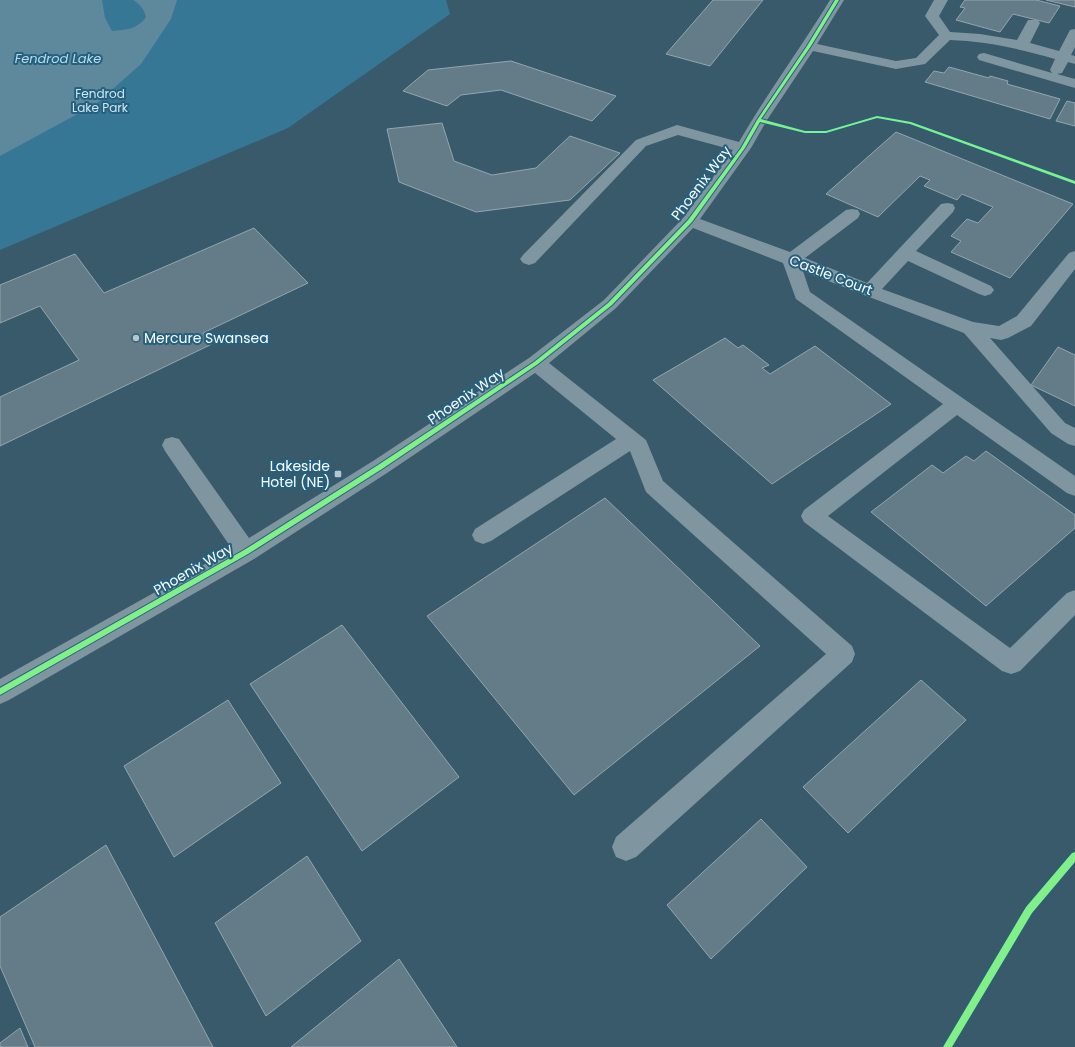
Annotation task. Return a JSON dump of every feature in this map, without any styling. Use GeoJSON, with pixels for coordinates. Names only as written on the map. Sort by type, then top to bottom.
{"type":"FeatureCollection","features":[{"type":"Feature","properties":{"kind":"street","name":"Phoenix Way"},"geometry":{"type":"LineString","coordinates":[[0,692],[246,552],[380,467],[536,363],[610,304],[690,221],[743,148],[768,105],[809,46],[837,0]]}},
{"type":"Feature","properties":{"kind":"street"},"geometry":{"type":"LineString","coordinates":[[941,0],[932,16],[946,36]]}},
{"type":"Feature","properties":{"kind":"street"},"geometry":{"type":"LineString","coordinates":[[1022,45],[1033,23]]}},
{"type":"Feature","properties":{"kind":"street"},"geometry":{"type":"LineString","coordinates":[[1053,78],[1069,59],[1075,34]]}},
{"type":"Feature","properties":{"kind":"street"},"geometry":{"type":"LineString","coordinates":[[809,46],[871,61],[896,65],[920,61],[946,36],[968,36],[1007,41],[1069,59]]}},
{"type":"Feature","properties":{"kind":"street"},"geometry":{"type":"LineString","coordinates":[[984,57],[1075,84]]}},
{"type":"Feature","properties":{"kind":"street"},"geometry":{"type":"LineString","coordinates":[[528,259],[641,143],[678,130],[743,148]]}},
{"type":"Feature","properties":{"kind":"street"},"geometry":{"type":"LineString","coordinates":[[870,291],[948,208]]}},
{"type":"Feature","properties":{"kind":"street"},"geometry":{"type":"LineString","coordinates":[[852,214],[791,260],[802,295],[1075,487]]}},
{"type":"Feature","properties":{"kind":"street","name":"Castle Court"},"geometry":{"type":"LineString","coordinates":[[690,221],[748,242],[870,291],[971,328],[1001,333],[1024,321],[1075,257]]}},
{"type":"Feature","properties":{"kind":"street"},"geometry":{"type":"LineString","coordinates":[[905,253],[985,290]]}},
{"type":"Feature","properties":{"kind":"street","name":"Castle Court"},"geometry":{"type":"LineString","coordinates":[[971,328],[1058,428],[1075,438]]}},
{"type":"Feature","properties":{"kind":"street"},"geometry":{"type":"LineString","coordinates":[[536,363],[639,446],[654,486],[843,654],[626,847]]}},
{"type":"Feature","properties":{"kind":"street"},"geometry":{"type":"LineString","coordinates":[[957,404],[812,516],[1011,663],[1075,600]]}},
{"type":"Feature","properties":{"kind":"street"},"geometry":{"type":"LineString","coordinates":[[483,535],[631,440]]}},
{"type":"Feature","properties":{"kind":"street"},"geometry":{"type":"LineString","coordinates":[[172,445],[246,552]]}},
{"type":"Feature","properties":{"kind":"green space","name":"Fendrod Lake Park"},"geometry":{"type":"Polygon","coordinates":[[[0,0],[446,0],[450,14],[288,128],[0,250],[0,0]]]}},
{"type":"Feature","properties":{"kind":"water","name":"Fendrod Lake"},"geometry":{"type":"Polygon","coordinates":[[[0,0],[102,0],[105,18],[112,31],[127,29],[135,26],[146,17],[138,3],[133,0],[177,0],[171,19],[141,64],[96,104],[0,156],[0,0]]]}},
{"type":"Feature","properties":{"kind":"building"},"geometry":{"type":"Polygon","coordinates":[[[713,0],[763,0],[710,66],[666,54],[713,0]]]}},
{"type":"Feature","properties":{"kind":"building"},"geometry":{"type":"Polygon","coordinates":[[[965,0],[1036,0],[1060,6],[1049,23],[1013,14],[1000,32],[956,20],[965,8],[960,7],[965,0]]]}},
{"type":"Feature","properties":{"kind":"building"},"geometry":{"type":"Polygon","coordinates":[[[1046,0],[1075,0],[1075,7],[1046,0]]]}},
{"type":"Feature","properties":{"kind":"building"},"geometry":{"type":"Polygon","coordinates":[[[511,61],[616,96],[592,121],[501,90],[461,95],[447,106],[403,91],[428,70],[511,61]]]}},
{"type":"Feature","properties":{"kind":"building"},"geometry":{"type":"Polygon","coordinates":[[[949,67],[989,78],[990,76],[1008,81],[1007,84],[1060,99],[1050,119],[925,82],[934,71],[944,73],[949,67]]]}},
{"type":"Feature","properties":{"kind":"building"},"geometry":{"type":"Polygon","coordinates":[[[1067,101],[1075,103],[1075,126],[1056,121],[1067,101]]]}},
{"type":"Feature","properties":{"kind":"building"},"geometry":{"type":"Polygon","coordinates":[[[442,123],[454,161],[492,175],[536,168],[570,136],[620,153],[570,200],[476,212],[399,182],[387,129],[442,123]]]}},
{"type":"Feature","properties":{"kind":"building"},"geometry":{"type":"Polygon","coordinates":[[[896,132],[1073,204],[1010,278],[951,252],[961,241],[951,236],[967,219],[978,223],[993,207],[962,194],[957,200],[924,186],[930,180],[920,176],[878,217],[826,194],[896,132]]]}},
{"type":"Feature","properties":{"kind":"building","name":"Mercure Swansea"},"geometry":{"type":"Polygon","coordinates":[[[254,228],[308,283],[203,333],[212,344],[0,446],[0,397],[79,360],[40,306],[0,323],[0,285],[75,254],[104,293],[254,228]]]}},
{"type":"Feature","properties":{"kind":"building"},"geometry":{"type":"Polygon","coordinates":[[[725,338],[738,348],[743,345],[769,365],[762,368],[770,374],[815,346],[891,404],[772,484],[653,380],[725,338]]]}},
{"type":"Feature","properties":{"kind":"building"},"geometry":{"type":"Polygon","coordinates":[[[1058,347],[1075,355],[1075,406],[1031,385],[1058,347]]]}},
{"type":"Feature","properties":{"kind":"building"},"geometry":{"type":"Polygon","coordinates":[[[986,451],[1075,515],[1075,528],[986,606],[871,512],[932,465],[943,473],[966,456],[974,461],[986,451]]]}},
{"type":"Feature","properties":{"kind":"building"},"geometry":{"type":"Polygon","coordinates":[[[605,498],[760,646],[574,795],[427,616],[605,498]]]}},
{"type":"Feature","properties":{"kind":"building"},"geometry":{"type":"Polygon","coordinates":[[[342,625],[459,777],[362,851],[250,684],[342,625]]]}},
{"type":"Feature","properties":{"kind":"building"},"geometry":{"type":"Polygon","coordinates":[[[921,680],[966,720],[848,833],[803,787],[921,680]]]}},
{"type":"Feature","properties":{"kind":"building"},"geometry":{"type":"Polygon","coordinates":[[[228,700],[281,783],[174,857],[124,766],[228,700]]]}},
{"type":"Feature","properties":{"kind":"building"},"geometry":{"type":"Polygon","coordinates":[[[761,819],[807,867],[711,959],[667,905],[761,819]]]}},
{"type":"Feature","properties":{"kind":"building"},"geometry":{"type":"Polygon","coordinates":[[[106,845],[213,1047],[35,1047],[0,966],[0,917],[106,845]]]}},
{"type":"Feature","properties":{"kind":"building"},"geometry":{"type":"Polygon","coordinates":[[[307,856],[361,941],[266,1016],[215,923],[307,856]]]}},
{"type":"Feature","properties":{"kind":"building"},"geometry":{"type":"Polygon","coordinates":[[[399,959],[457,1047],[291,1047],[399,959]]]}},
{"type":"Feature","properties":{"kind":"building"},"geometry":{"type":"Polygon","coordinates":[[[20,1028],[28,1047],[0,1047],[0,1043],[20,1028]]]}},
{"type":"Feature","properties":{"kind":"cycle path"},"geometry":{"type":"LineString","coordinates":[[0,692],[246,552],[380,467],[536,363],[610,304],[690,221],[743,148],[759,120],[809,46],[837,0]]}},
{"type":"Feature","properties":{"kind":"cycle path"},"geometry":{"type":"LineString","coordinates":[[759,120],[805,132],[826,132],[877,117],[911,123],[1075,183]]}},
{"type":"Feature","properties":{"kind":"cycle path"},"geometry":{"type":"LineString","coordinates":[[947,1047],[1029,910],[1075,856]]}},
{"type":"Feature","properties":{"kind":"place","name":"Mercure Swansea"},"geometry":{"type":"Point","coordinates":[136,338]}},
{"type":"Feature","properties":{"kind":"place","name":"Lakeside Hotel (NE)"},"geometry":{"type":"Point","coordinates":[338,474]}}]}
